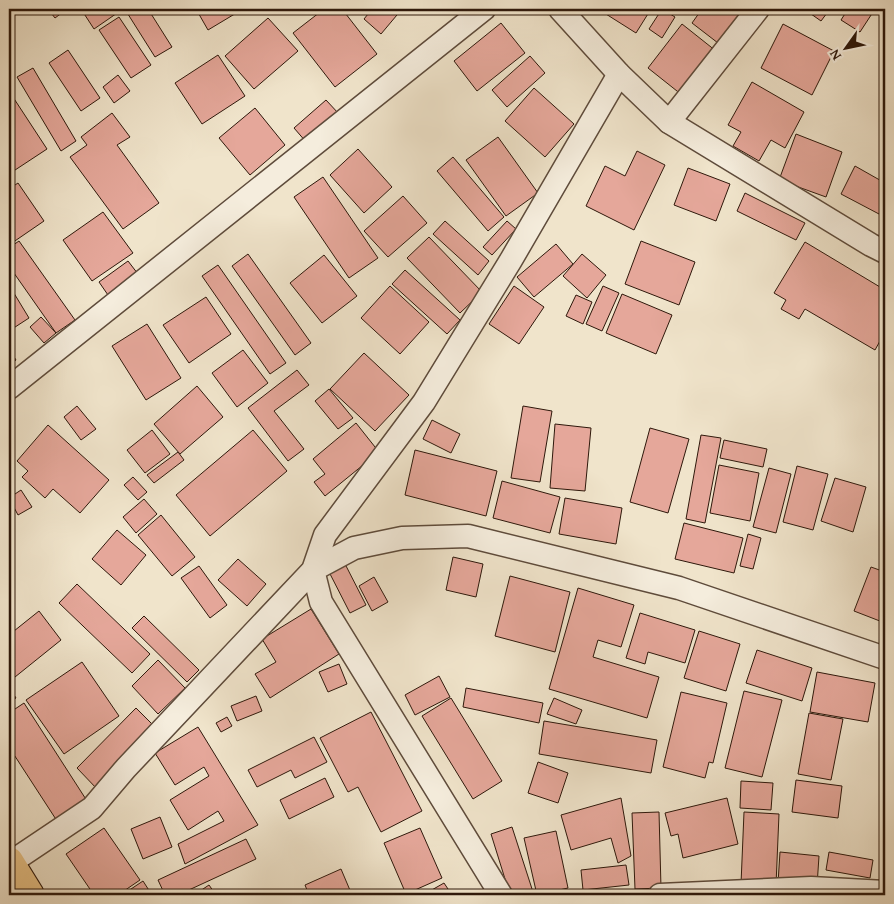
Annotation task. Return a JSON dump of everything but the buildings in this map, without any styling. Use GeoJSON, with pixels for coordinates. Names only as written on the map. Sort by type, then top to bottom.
{"type":"FeatureCollection","features":[{"type":"Feature","properties":{"kind":"highway"},"geometry":{"type":"LineString","coordinates":[[10,862],[30,895]]}},
{"type":"Feature","properties":{"kind":"street"},"geometry":{"type":"LineString","coordinates":[[9,388],[484,9]]}},
{"type":"Feature","properties":{"kind":"street"},"geometry":{"type":"LineString","coordinates":[[560,9],[619,74],[669,122],[870,245],[885,252]]}},
{"type":"Feature","properties":{"kind":"street"},"geometry":{"type":"LineString","coordinates":[[669,122],[758,9]]}},
{"type":"Feature","properties":{"kind":"street"},"geometry":{"type":"LineString","coordinates":[[501,895],[321,602],[313,570],[325,535],[424,402],[511,260],[619,74]]}},
{"type":"Feature","properties":{"kind":"street"},"geometry":{"type":"LineString","coordinates":[[10,862],[92,808],[126,768],[313,570],[354,548],[402,538],[468,536],[679,588],[885,658]]}},
{"type":"Feature","properties":{"kind":"street"},"geometry":{"type":"LineString","coordinates":[[660,895],[811,888],[885,892]]}}]}
